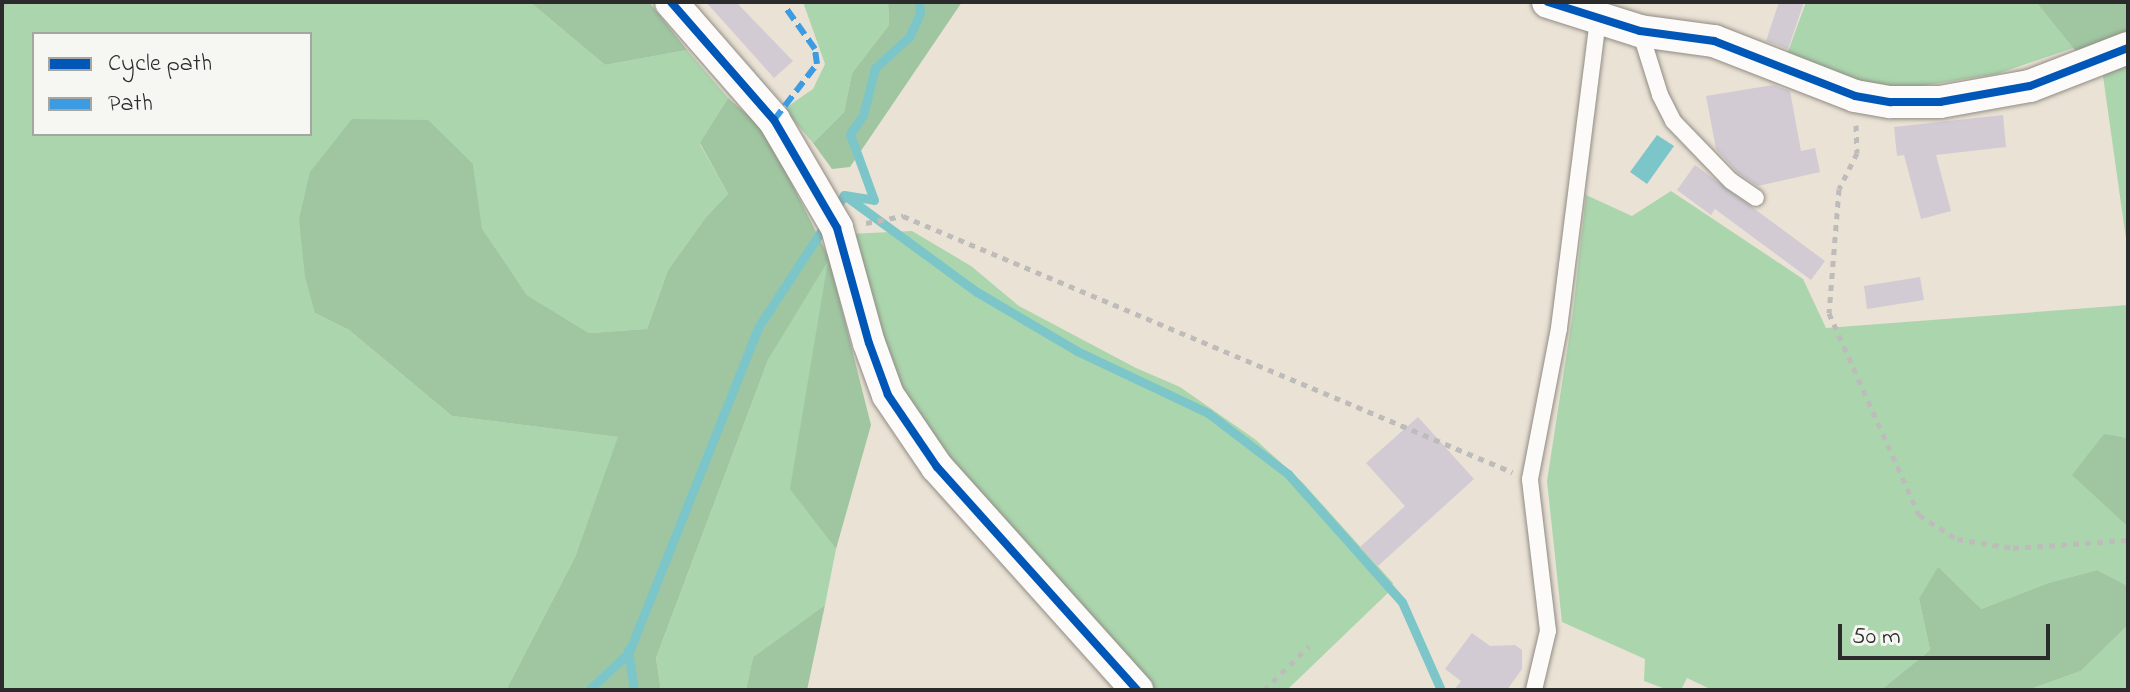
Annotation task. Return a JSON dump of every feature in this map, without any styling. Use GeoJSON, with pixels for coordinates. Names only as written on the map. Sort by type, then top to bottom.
{"type":"FeatureCollection","features":[{"type":"Feature","properties":{"kind":"street"},"geometry":{"type":"LineString","coordinates":[[671,2],[774,120],[837,228],[869,343],[888,395],[937,467],[1137,690]]}},
{"type":"Feature","properties":{"kind":"street"},"geometry":{"type":"LineString","coordinates":[[1548,2],[1640,31],[1714,41],[1855,96],[1890,102],[1955,99],[2030,86],[2128,48]]}},
{"type":"Feature","properties":{"kind":"lane"},"geometry":{"type":"LineString","coordinates":[[1534,690],[1548,631],[1530,479],[1559,328],[1598,20]]}},
{"type":"Feature","properties":{"kind":"lane"},"geometry":{"type":"LineString","coordinates":[[1640,31],[1660,95],[1673,121],[1731,181],[1756,198]]}},
{"type":"Feature","properties":{"kind":"path"},"geometry":{"type":"LineString","coordinates":[[1855,96],[1857,153],[1839,189],[1829,313],[1919,515],[1957,539],[2013,548],[2128,540]]}},
{"type":"Feature","properties":{"kind":"path"},"geometry":{"type":"LineString","coordinates":[[837,228],[903,216],[1530,479]]}},
{"type":"Feature","properties":{"kind":"path"},"geometry":{"type":"LineString","coordinates":[[1264,690],[1309,646]]}},
{"type":"Feature","properties":{"kind":"green space"},"geometry":{"type":"Polygon","coordinates":[[[2,2],[530,2],[605,65],[687,50],[728,98],[700,144],[728,194],[706,217],[668,270],[647,329],[589,333],[527,295],[481,229],[473,164],[315,313],[349,330],[452,416],[619,437],[575,557],[506,690],[2,690],[2,2]]]}},
{"type":"Feature","properties":{"kind":"green space"},"geometry":{"type":"Polygon","coordinates":[[[530,2],[649,2],[687,50],[605,65],[530,2]]]}},
{"type":"Feature","properties":{"kind":"green space"},"geometry":{"type":"Polygon","coordinates":[[[803,2],[888,2],[889,25],[852,73],[844,112],[813,143],[784,109],[813,89],[825,64],[803,2]]]}},
{"type":"Feature","properties":{"kind":"green space"},"geometry":{"type":"Polygon","coordinates":[[[888,2],[962,2],[850,167],[832,169],[813,143],[844,112],[852,73],[889,25],[888,2]]]}},
{"type":"Feature","properties":{"kind":"green space"},"geometry":{"type":"Polygon","coordinates":[[[1806,2],[2036,2],[2073,48],[1997,74],[1908,88],[1860,81],[1785,60],[1806,2]]]}},
{"type":"Feature","properties":{"kind":"green space"},"geometry":{"type":"Polygon","coordinates":[[[2036,2],[2128,2],[2128,67],[2103,76],[2073,48],[2036,2]]]}},
{"type":"Feature","properties":{"kind":"green space"},"geometry":{"type":"Polygon","coordinates":[[[2128,67],[2128,253],[2103,76],[2128,67]]]}},
{"type":"Feature","properties":{"kind":"green space"},"geometry":{"type":"Polygon","coordinates":[[[728,98],[765,130],[829,258],[871,425],[836,549],[790,489],[828,261],[768,360],[656,658],[661,690],[506,690],[575,557],[618,437],[452,416],[349,330],[315,313],[305,277],[299,219],[310,172],[352,119],[428,120],[473,164],[482,229],[527,295],[589,333],[647,329],[668,270],[706,217],[728,194],[700,143],[728,98]]]}},
{"type":"Feature","properties":{"kind":"green space"},"geometry":{"type":"Polygon","coordinates":[[[1671,191],[1803,279],[1826,328],[2128,305],[2128,438],[2104,435],[2073,475],[2128,527],[2128,586],[2097,570],[2048,583],[1981,609],[1919,599],[1930,650],[1881,690],[1712,690],[1687,678],[1681,690],[1668,690],[1644,681],[1645,659],[1562,622],[1547,481],[1573,312],[1586,195],[1632,216],[1671,191]]]}},
{"type":"Feature","properties":{"kind":"green space"},"geometry":{"type":"Polygon","coordinates":[[[912,231],[971,266],[1019,306],[1136,368],[1180,387],[1256,440],[1303,483],[1393,583],[1392,589],[1287,690],[1150,690],[920,425],[880,350],[850,234],[912,231]]]}},
{"type":"Feature","properties":{"kind":"green space"},"geometry":{"type":"Polygon","coordinates":[[[829,258],[791,488],[836,549],[825,605],[753,657],[746,690],[661,690],[656,658],[768,360],[829,258]]]}},
{"type":"Feature","properties":{"kind":"green space"},"geometry":{"type":"Polygon","coordinates":[[[2104,434],[2128,438],[2128,527],[2072,475],[2104,434]]]}},
{"type":"Feature","properties":{"kind":"green space"},"geometry":{"type":"Polygon","coordinates":[[[1938,567],[1981,609],[2048,583],[2097,570],[2128,586],[2128,625],[2081,671],[2028,690],[1881,690],[1930,650],[1919,599],[1938,567]]]}},
{"type":"Feature","properties":{"kind":"green space"},"geometry":{"type":"Polygon","coordinates":[[[825,605],[807,690],[746,690],[753,657],[825,605]]]}},
{"type":"Feature","properties":{"kind":"green space"},"geometry":{"type":"Polygon","coordinates":[[[2128,625],[2128,690],[2028,690],[2081,671],[2128,625]]]}},
{"type":"Feature","properties":{"kind":"water"},"geometry":{"type":"Polygon","coordinates":[[[1657,135],[1674,146],[1647,184],[1630,172],[1657,135]]]}},
{"type":"Feature","properties":{"kind":"building"},"geometry":{"type":"Polygon","coordinates":[[[706,2],[736,2],[793,61],[774,78],[706,2]]]}},
{"type":"Feature","properties":{"kind":"building"},"geometry":{"type":"Polygon","coordinates":[[[1779,2],[1804,2],[1788,49],[1766,41],[1779,2]]]}},
{"type":"Feature","properties":{"kind":"building"},"geometry":{"type":"Polygon","coordinates":[[[1773,85],[1790,91],[1801,151],[1815,148],[1820,172],[1758,186],[1738,173],[1716,149],[1706,96],[1773,85]]]}},
{"type":"Feature","properties":{"kind":"building"},"geometry":{"type":"Polygon","coordinates":[[[2003,115],[2006,147],[1936,155],[1951,211],[1921,219],[1904,155],[1897,156],[1894,127],[2003,115]]]}},
{"type":"Feature","properties":{"kind":"building"},"geometry":{"type":"Polygon","coordinates":[[[1695,165],[1825,261],[1811,280],[1715,209],[1711,215],[1677,190],[1695,165]]]}},
{"type":"Feature","properties":{"kind":"building"},"geometry":{"type":"Polygon","coordinates":[[[1920,277],[1924,300],[1867,309],[1864,286],[1920,277]]]}},
{"type":"Feature","properties":{"kind":"building"},"geometry":{"type":"Polygon","coordinates":[[[1418,417],[1474,479],[1378,566],[1360,547],[1405,506],[1366,463],[1418,417]]]}},
{"type":"Feature","properties":{"kind":"building"},"geometry":{"type":"Polygon","coordinates":[[[1472,633],[1490,646],[1515,645],[1522,650],[1522,669],[1507,690],[1454,690],[1461,681],[1445,669],[1472,633]]]}},
{"type":"Feature","properties":{"kind":"waterway"},"geometry":{"type":"LineString","coordinates":[[835,210],[844,195],[874,200],[850,134],[863,115],[875,68],[909,37],[920,13],[919,2]]}},
{"type":"Feature","properties":{"kind":"waterway"},"geometry":{"type":"LineString","coordinates":[[847,197],[977,292],[1077,351],[1208,413],[1288,474],[1402,602],[1441,690]]}},
{"type":"Feature","properties":{"kind":"waterway"},"geometry":{"type":"LineString","coordinates":[[589,690],[629,652],[759,326],[827,222]]}},
{"type":"Feature","properties":{"kind":"waterway"},"geometry":{"type":"LineString","coordinates":[[628,650],[634,690]]}},
{"type":"Feature","properties":{"kind":"marked path"},"geometry":{"type":"LineString","coordinates":[[774,120],[817,64],[815,49],[786,8]]}},
{"type":"Feature","properties":{"kind":"cycle path"},"geometry":{"type":"LineString","coordinates":[[671,2],[774,120],[837,228],[869,343],[888,395],[937,467],[1137,690]]}},
{"type":"Feature","properties":{"kind":"cycle path"},"geometry":{"type":"LineString","coordinates":[[1548,2],[1640,31],[1714,41],[1855,96],[1890,102],[1940,102],[2030,86],[2128,48]]}}]}
